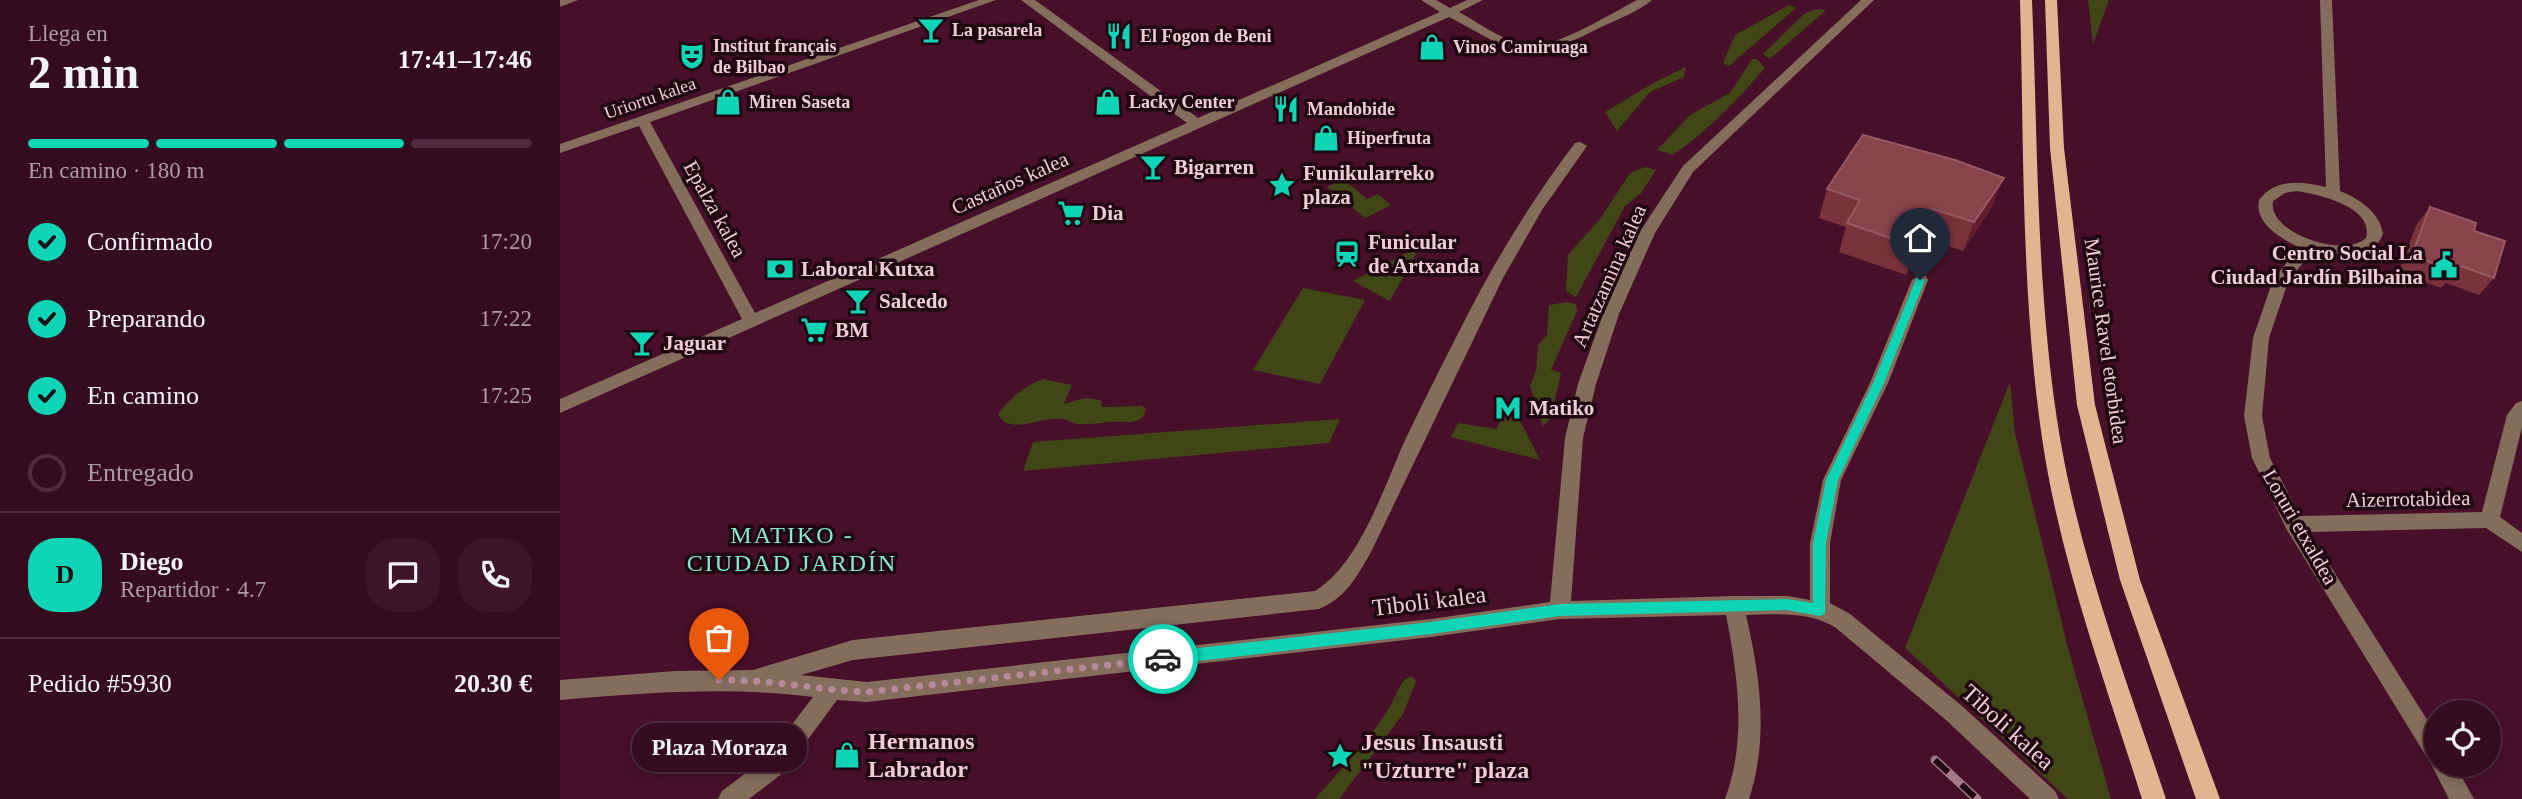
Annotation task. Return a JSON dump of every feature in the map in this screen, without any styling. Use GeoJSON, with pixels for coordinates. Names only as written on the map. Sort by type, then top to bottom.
{"type":"FeatureCollection","features":[{"type":"Feature","properties":{"kind":"main road"},"geometry":{"type":"LineString","coordinates":[[2026,0],[2037,312],[2051,439],[2080,567],[2154,799]]}},
{"type":"Feature","properties":{"kind":"main road","name":"Maurice Ravel etorbidea"},"geometry":{"type":"LineString","coordinates":[[2051,0],[2057,148],[2087,405],[2130,580],[2207,799]]}},
{"type":"Feature","properties":{"kind":"street"},"geometry":{"type":"LineString","coordinates":[[560,4],[572,0]]}},
{"type":"Feature","properties":{"kind":"street","name":"Uriortu kalea"},"geometry":{"type":"LineString","coordinates":[[560,149],[989,0]]}},
{"type":"Feature","properties":{"kind":"street"},"geometry":{"type":"LineString","coordinates":[[1027,0],[1198,125]]}},
{"type":"Feature","properties":{"kind":"street"},"geometry":{"type":"LineString","coordinates":[[1427,0],[1527,51],[1559,44],[1646,0]]}},
{"type":"Feature","properties":{"kind":"street","name":"Castaños kalea"},"geometry":{"type":"LineString","coordinates":[[560,406],[1477,0]]}},
{"type":"Feature","properties":{"kind":"street","name":"Artatzamina kalea"},"geometry":{"type":"LineString","coordinates":[[1560,610],[1574,438],[1587,384],[1611,314],[1647,233],[1688,169],[1868,0]]}},
{"type":"Feature","properties":{"kind":"street"},"geometry":{"type":"LineString","coordinates":[[2326,0],[2333,193]]}},
{"type":"Feature","properties":{"kind":"street","name":"Epalza kalea"},"geometry":{"type":"LineString","coordinates":[[642,119],[751,320]]}},
{"type":"Feature","properties":{"kind":"street","name":"Tiboli kalea"},"geometry":{"type":"LineString","coordinates":[[750,680],[853,650],[1319,600],[1333,591],[1367,540],[1404,460],[1493,284],[1539,202],[1580,146]]}},
{"type":"Feature","properties":{"kind":"street"},"geometry":{"type":"LineString","coordinates":[[2296,186],[2333,193],[2355,205],[2371,219],[2376,229],[2375,238],[2370,245],[2358,250],[2327,250],[2309,245],[2280,229],[2264,210],[2264,201],[2269,193],[2296,186]]}},
{"type":"Feature","properties":{"kind":"street","name":"Loruri etxaldea"},"geometry":{"type":"LineString","coordinates":[[2309,245],[2281,280],[2261,338],[2253,416],[2261,458],[2294,524],[2424,735]]}},
{"type":"Feature","properties":{"kind":"street"},"geometry":{"type":"LineString","coordinates":[[1820,610],[1820,543],[1832,480],[1879,383],[1920,280]]}},
{"type":"Feature","properties":{"kind":"street","name":"Aizerrotabidea"},"geometry":{"type":"LineString","coordinates":[[2294,524],[2490,520],[2516,415],[2522,408]]}},
{"type":"Feature","properties":{"kind":"street"},"geometry":{"type":"LineString","coordinates":[[2490,520],[2522,544]]}},
{"type":"Feature","properties":{"kind":"street"},"geometry":{"type":"LineString","coordinates":[[1734,605],[1745,653],[1750,736],[1737,799]]}},
{"type":"Feature","properties":{"kind":"street","name":"Tiboli kalea"},"geometry":{"type":"LineString","coordinates":[[560,690],[646,683],[750,680],[867,692],[1431,628],[1560,610],[1787,605],[1820,610],[1843,621],[1955,713],[2047,799]]}},
{"type":"Feature","properties":{"kind":"street"},"geometry":{"type":"LineString","coordinates":[[730,799],[775,765],[831,690]]}},
{"type":"Feature","properties":{"kind":"street"},"geometry":{"type":"LineString","coordinates":[[2449,777],[2462,799]]}},
{"type":"Feature","properties":{"kind":"green space"},"geometry":{"type":"Polygon","coordinates":[[[2088,0],[2109,0],[2093,44],[2088,0]]]}},
{"type":"Feature","properties":{"kind":"green space"},"geometry":{"type":"Polygon","coordinates":[[[1789,5],[1796,8],[1729,66],[1723,63],[1735,35],[1789,5]]]}},
{"type":"Feature","properties":{"kind":"green space"},"geometry":{"type":"Polygon","coordinates":[[[1816,9],[1826,10],[1770,59],[1763,54],[1804,14],[1816,9]]]}},
{"type":"Feature","properties":{"kind":"green space"},"geometry":{"type":"Polygon","coordinates":[[[1752,59],[1757,59],[1765,68],[1722,114],[1673,155],[1657,150],[1690,115],[1730,93],[1752,59]]]}},
{"type":"Feature","properties":{"kind":"green space"},"geometry":{"type":"Polygon","coordinates":[[[1686,67],[1684,77],[1650,92],[1617,131],[1605,112],[1686,67]]]}},
{"type":"Feature","properties":{"kind":"green space"},"geometry":{"type":"Polygon","coordinates":[[[1645,167],[1656,170],[1641,193],[1625,206],[1576,297],[1566,291],[1568,255],[1600,219],[1630,173],[1645,167]]]}},
{"type":"Feature","properties":{"kind":"green space"},"geometry":{"type":"Polygon","coordinates":[[[1343,179],[1367,199],[1378,194],[1391,205],[1365,218],[1327,187],[1343,179]]]}},
{"type":"Feature","properties":{"kind":"green space"},"geometry":{"type":"Polygon","coordinates":[[[1421,245],[1390,301],[1353,281],[1421,245]]]}},
{"type":"Feature","properties":{"kind":"green space"},"geometry":{"type":"Polygon","coordinates":[[[1303,288],[1365,300],[1320,384],[1253,370],[1303,288]]]}},
{"type":"Feature","properties":{"kind":"green space"},"geometry":{"type":"Polygon","coordinates":[[[1567,302],[1576,304],[1577,311],[1551,370],[1561,373],[1551,417],[1543,427],[1530,386],[1536,371],[1538,345],[1547,335],[1549,305],[1567,302]]]}},
{"type":"Feature","properties":{"kind":"green space"},"geometry":{"type":"Polygon","coordinates":[[[1043,379],[1072,385],[1064,404],[1085,398],[1101,400],[1102,407],[1142,406],[1146,409],[1140,419],[1131,422],[1081,424],[1055,419],[1018,425],[1004,422],[998,414],[1007,403],[1024,389],[1043,379]]]}},
{"type":"Feature","properties":{"kind":"green space"},"geometry":{"type":"Polygon","coordinates":[[[2010,382],[2015,433],[2069,652],[2111,799],[2068,799],[1905,648],[2010,382]]]}},
{"type":"Feature","properties":{"kind":"green space"},"geometry":{"type":"Polygon","coordinates":[[[1511,403],[1540,460],[1451,437],[1458,423],[1496,429],[1511,403]]]}},
{"type":"Feature","properties":{"kind":"green space"},"geometry":{"type":"Polygon","coordinates":[[[1340,419],[1329,443],[1023,471],[1033,442],[1340,419]]]}},
{"type":"Feature","properties":{"kind":"green space"},"geometry":{"type":"Polygon","coordinates":[[[1412,676],[1416,681],[1403,714],[1339,799],[1315,799],[1364,743],[1382,719],[1401,684],[1412,676]]]}},
{"type":"Feature","properties":{"kind":"building"},"geometry":{"type":"Polygon","coordinates":[[[1863,135],[1955,160],[2004,178],[1974,222],[1933,209],[1916,247],[1847,223],[1860,200],[1827,189],[1863,135]]]}},
{"type":"Feature","properties":{"kind":"building"},"geometry":{"type":"Polygon","coordinates":[[[2430,207],[2476,223],[2474,231],[2505,241],[2494,278],[2458,265],[2456,272],[2412,255],[2430,207]]]}},
{"type":"Feature","properties":{"kind":"railway"},"geometry":{"type":"LineString","coordinates":[[1935,760],[1977,799]]}},
{"type":"Feature","properties":{"kind":"way so far"},"geometry":{"type":"LineString","coordinates":[[719,680],[777,682],[867,692],[1163,659]]}},
{"type":"Feature","properties":{"kind":"place","name":"La pasarela"},"geometry":{"type":"Point","coordinates":[931,30]}},
{"type":"Feature","properties":{"kind":"place","name":"El Fogon de Beni"},"geometry":{"type":"Point","coordinates":[1119,36]}},
{"type":"Feature","properties":{"kind":"place","name":"Vinos Camiruaga"},"geometry":{"type":"Point","coordinates":[1432,47]}},
{"type":"Feature","properties":{"kind":"place","name":"Institut français de Bilbao"},"geometry":{"type":"Point","coordinates":[692,56]}},
{"type":"Feature","properties":{"kind":"place","name":"Miren Saseta"},"geometry":{"type":"Point","coordinates":[728,102]}},
{"type":"Feature","properties":{"kind":"place","name":"Lacky Center"},"geometry":{"type":"Point","coordinates":[1108,102]}},
{"type":"Feature","properties":{"kind":"place","name":"Mandobide"},"geometry":{"type":"Point","coordinates":[1286,109]}},
{"type":"Feature","properties":{"kind":"place","name":"Hiperfruta"},"geometry":{"type":"Point","coordinates":[1326,138]}},
{"type":"Feature","properties":{"kind":"place","name":"Bigarren"},"geometry":{"type":"Point","coordinates":[1153,167]}},
{"type":"Feature","properties":{"kind":"place","name":"Funikularreko plaza"},"geometry":{"type":"Point","coordinates":[1282,185]}},
{"type":"Feature","properties":{"kind":"place","name":"Dia"},"geometry":{"type":"Point","coordinates":[1071,213]}},
{"type":"Feature","properties":{"kind":"place","name":"Funicular de Artxanda"},"geometry":{"type":"Point","coordinates":[1347,254]}},
{"type":"Feature","properties":{"kind":"place","name":"Centro Social La Ciudad Jardín Bilbaina"},"geometry":{"type":"Point","coordinates":[2444,265]}},
{"type":"Feature","properties":{"kind":"place","name":"Laboral Kutxa"},"geometry":{"type":"Point","coordinates":[780,269]}},
{"type":"Feature","properties":{"kind":"place","name":"Salcedo"},"geometry":{"type":"Point","coordinates":[858,301]}},
{"type":"Feature","properties":{"kind":"place","name":"BM"},"geometry":{"type":"Point","coordinates":[814,330]}},
{"type":"Feature","properties":{"kind":"place","name":"Jaguar"},"geometry":{"type":"Point","coordinates":[642,343]}},
{"type":"Feature","properties":{"kind":"place","name":"Matiko"},"geometry":{"type":"Point","coordinates":[1508,408]}},
{"type":"Feature","properties":{"kind":"place","name":"Plaza Moraza"},"geometry":{"type":"Point","coordinates":[719,680]}},
{"type":"Feature","properties":{"kind":"place","name":"Hermanos Labrador"},"geometry":{"type":"Point","coordinates":[847,755]}},
{"type":"Feature","properties":{"kind":"place","name":"Jesus Insausti \"Uzturre\" plaza"},"geometry":{"type":"Point","coordinates":[1340,756]}},
{"type":"Feature","properties":{"kind":"district","name":"MATIKO - CIUDAD JARDÍN"},"geometry":{"type":"Point","coordinates":[792,549]}},
{"type":"Feature","properties":{"kind":"route"},"geometry":{"type":"LineString","coordinates":[[1163,659],[1560,610],[1787,605],[1820,610],[1820,543],[1832,480],[1879,383],[1920,280]]}}]}
